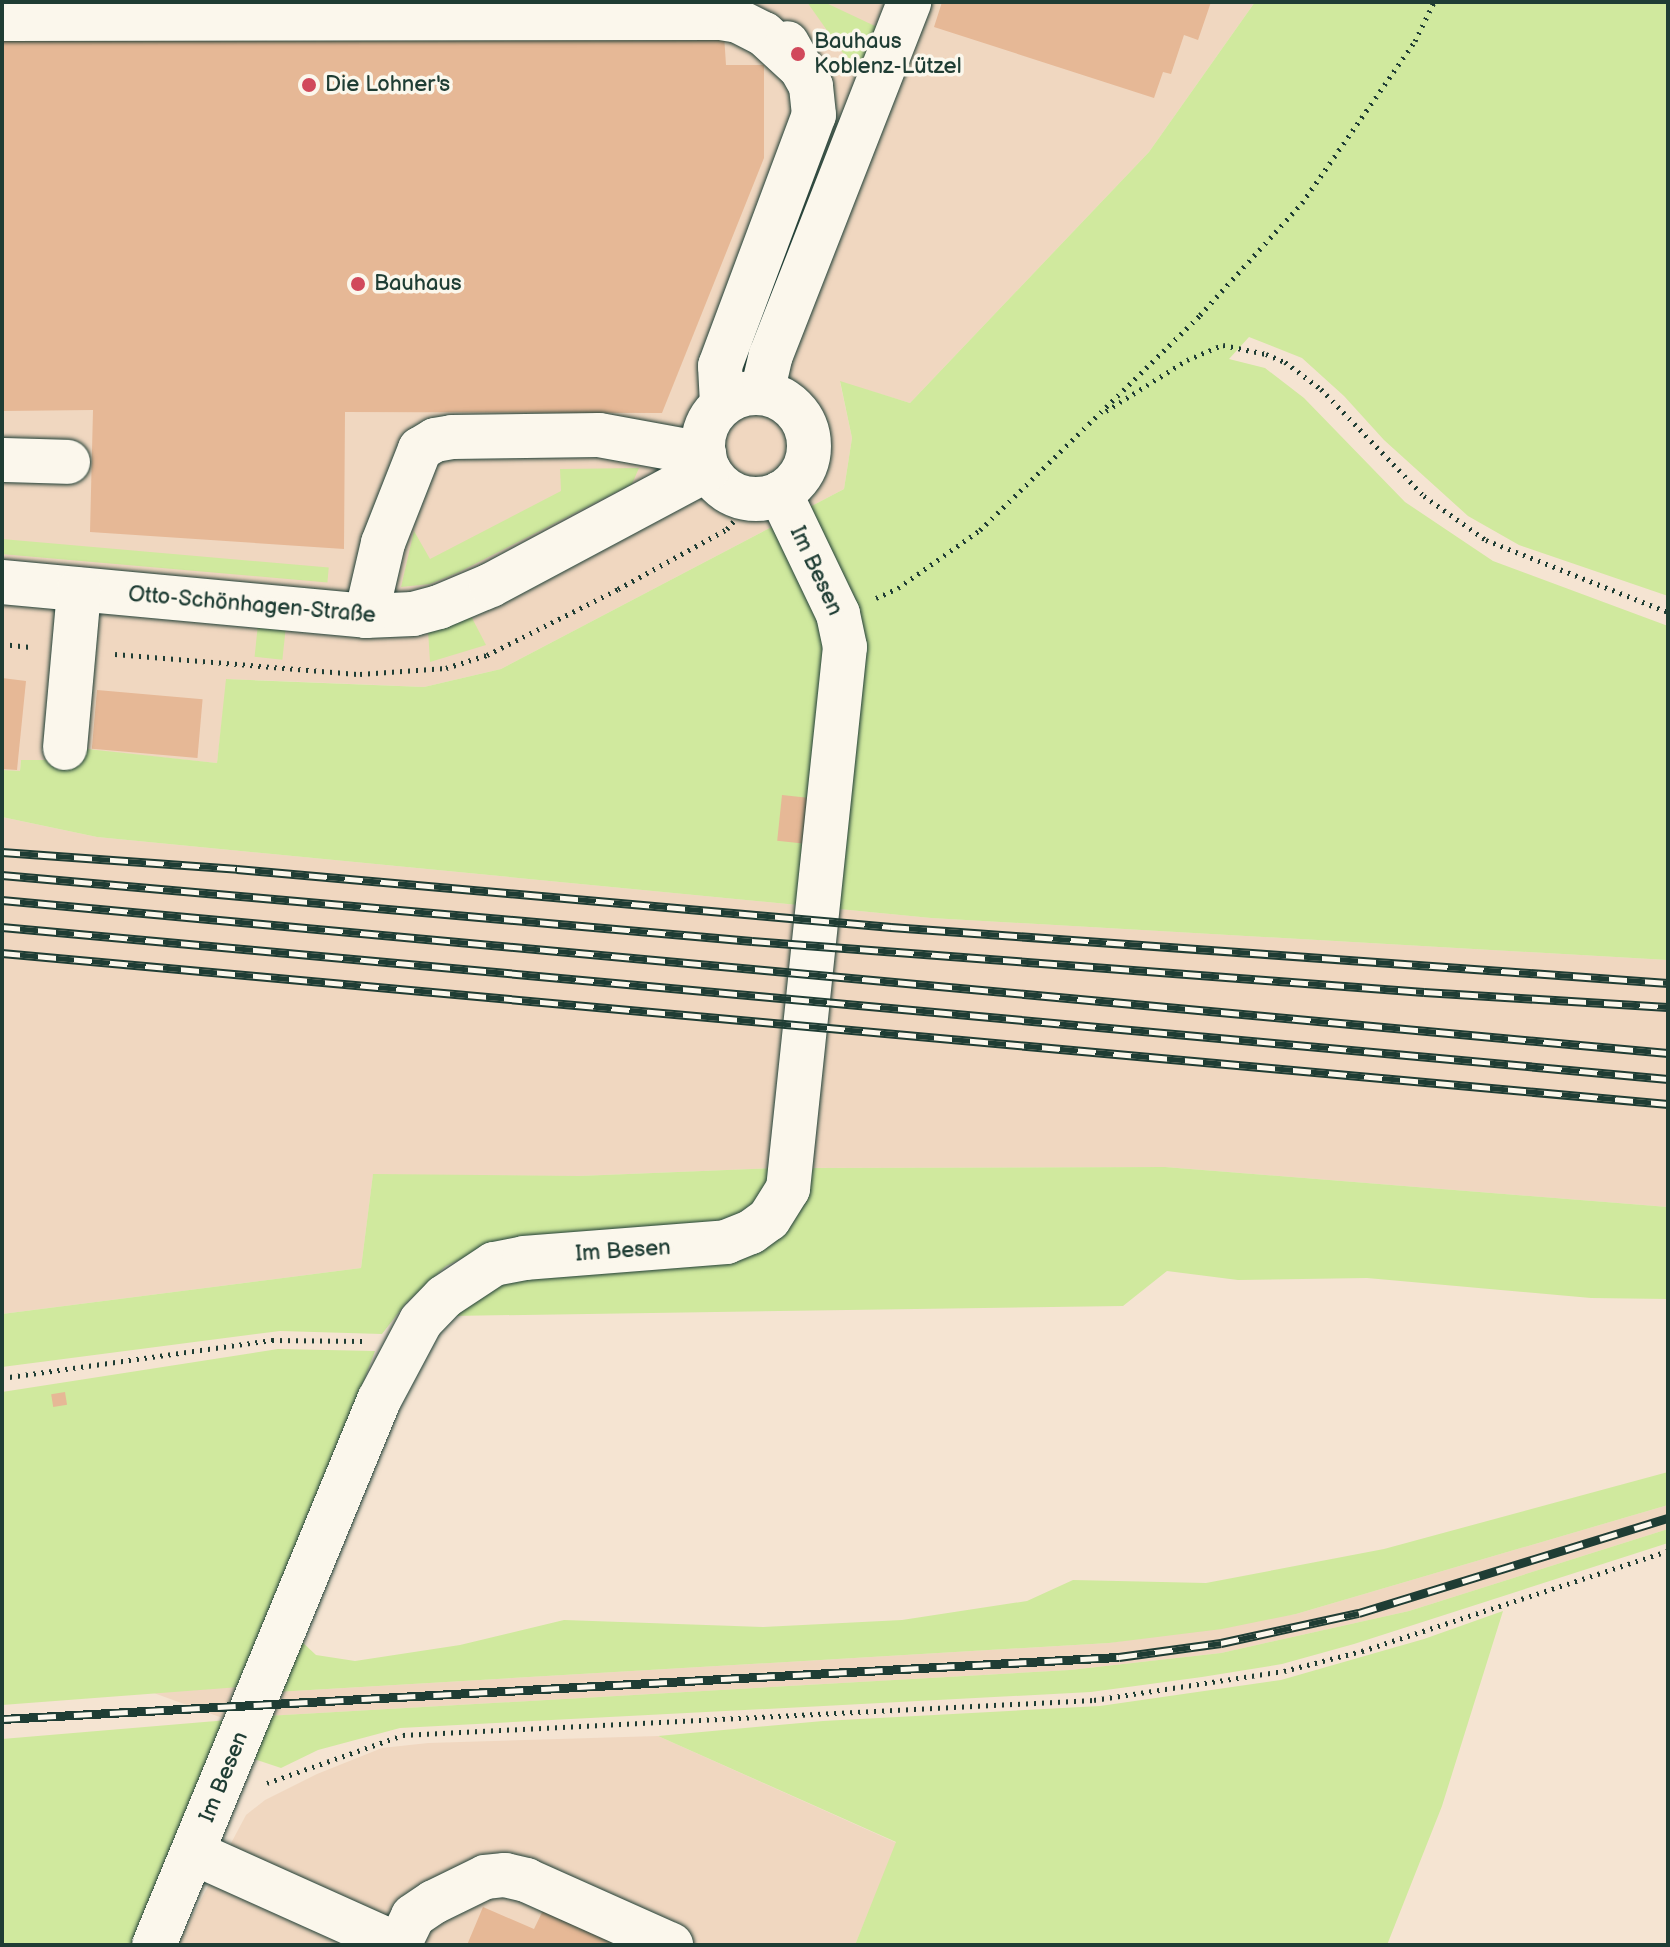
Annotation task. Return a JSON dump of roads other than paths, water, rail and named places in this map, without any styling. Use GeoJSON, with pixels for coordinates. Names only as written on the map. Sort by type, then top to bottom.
{"type":"FeatureCollection","features":[{"type":"Feature","properties":{"kind":"street"},"geometry":{"type":"LineString","coordinates":[[742,399],[720,366],[814,115],[815,100],[766,2]]}},
{"type":"Feature","properties":{"kind":"street"},"geometry":{"type":"LineString","coordinates":[[742,399],[786,402],[795,410],[808,436],[806,463],[800,475],[780,493],[752,498],[725,489],[706,461],[706,428],[742,399],[771,355],[909,2]]}},
{"type":"Feature","properties":{"kind":"street"},"geometry":{"type":"LineString","coordinates":[[2,19],[131,11],[665,10],[738,21],[764,34],[802,69]]}},
{"type":"Feature","properties":{"kind":"street"},"geometry":{"type":"LineString","coordinates":[[366,616],[388,530],[420,449],[435,440],[452,437],[599,435],[706,461]]}},
{"type":"Feature","properties":{"kind":"street"},"geometry":{"type":"LineString","coordinates":[[2,460],[68,462]]}},
{"type":"Feature","properties":{"kind":"street","name":"Otto-Schönhagen-Straße"},"geometry":{"type":"LineString","coordinates":[[2,582],[366,616],[413,614],[464,598],[706,461]]}},
{"type":"Feature","properties":{"kind":"street","name":"Im Besen"},"geometry":{"type":"LineString","coordinates":[[154,1945],[379,1400],[407,1341],[444,1297],[494,1264],[524,1258],[726,1242],[751,1232],[769,1219],[781,1204],[791,1168],[845,660],[838,614],[780,493]]}},
{"type":"Feature","properties":{"kind":"street"},"geometry":{"type":"LineString","coordinates":[[65,748],[79,590]]}},
{"type":"Feature","properties":{"kind":"street"},"geometry":{"type":"LineString","coordinates":[[194,1853],[398,1945],[413,1916],[434,1902],[485,1877],[505,1875],[526,1880],[671,1945]]}},
{"type":"Feature","properties":{"kind":"railway"},"geometry":{"type":"LineString","coordinates":[[2,852],[237,869],[891,927],[1668,983]]}},
{"type":"Feature","properties":{"kind":"railway"},"geometry":{"type":"LineString","coordinates":[[2,875],[752,941],[1424,992],[1668,1007]]}},
{"type":"Feature","properties":{"kind":"railway"},"geometry":{"type":"LineString","coordinates":[[2,900],[1668,1053]]}},
{"type":"Feature","properties":{"kind":"railway"},"geometry":{"type":"LineString","coordinates":[[2,927],[1668,1079]]}},
{"type":"Feature","properties":{"kind":"railway"},"geometry":{"type":"LineString","coordinates":[[2,953],[1668,1104]]}},
{"type":"Feature","properties":{"kind":"railway"},"geometry":{"type":"LineString","coordinates":[[2,1719],[1119,1657],[1221,1643],[1359,1613],[1668,1518]]}},
{"type":"Feature","properties":{"kind":"place","name":"Bauhaus Koblenz-Lützel"},"geometry":{"type":"Point","coordinates":[798,54]}},
{"type":"Feature","properties":{"kind":"place","name":"Die Lohner's"},"geometry":{"type":"Point","coordinates":[309,85]}},
{"type":"Feature","properties":{"kind":"place","name":"Bauhaus"},"geometry":{"type":"Point","coordinates":[358,284]}}]}
